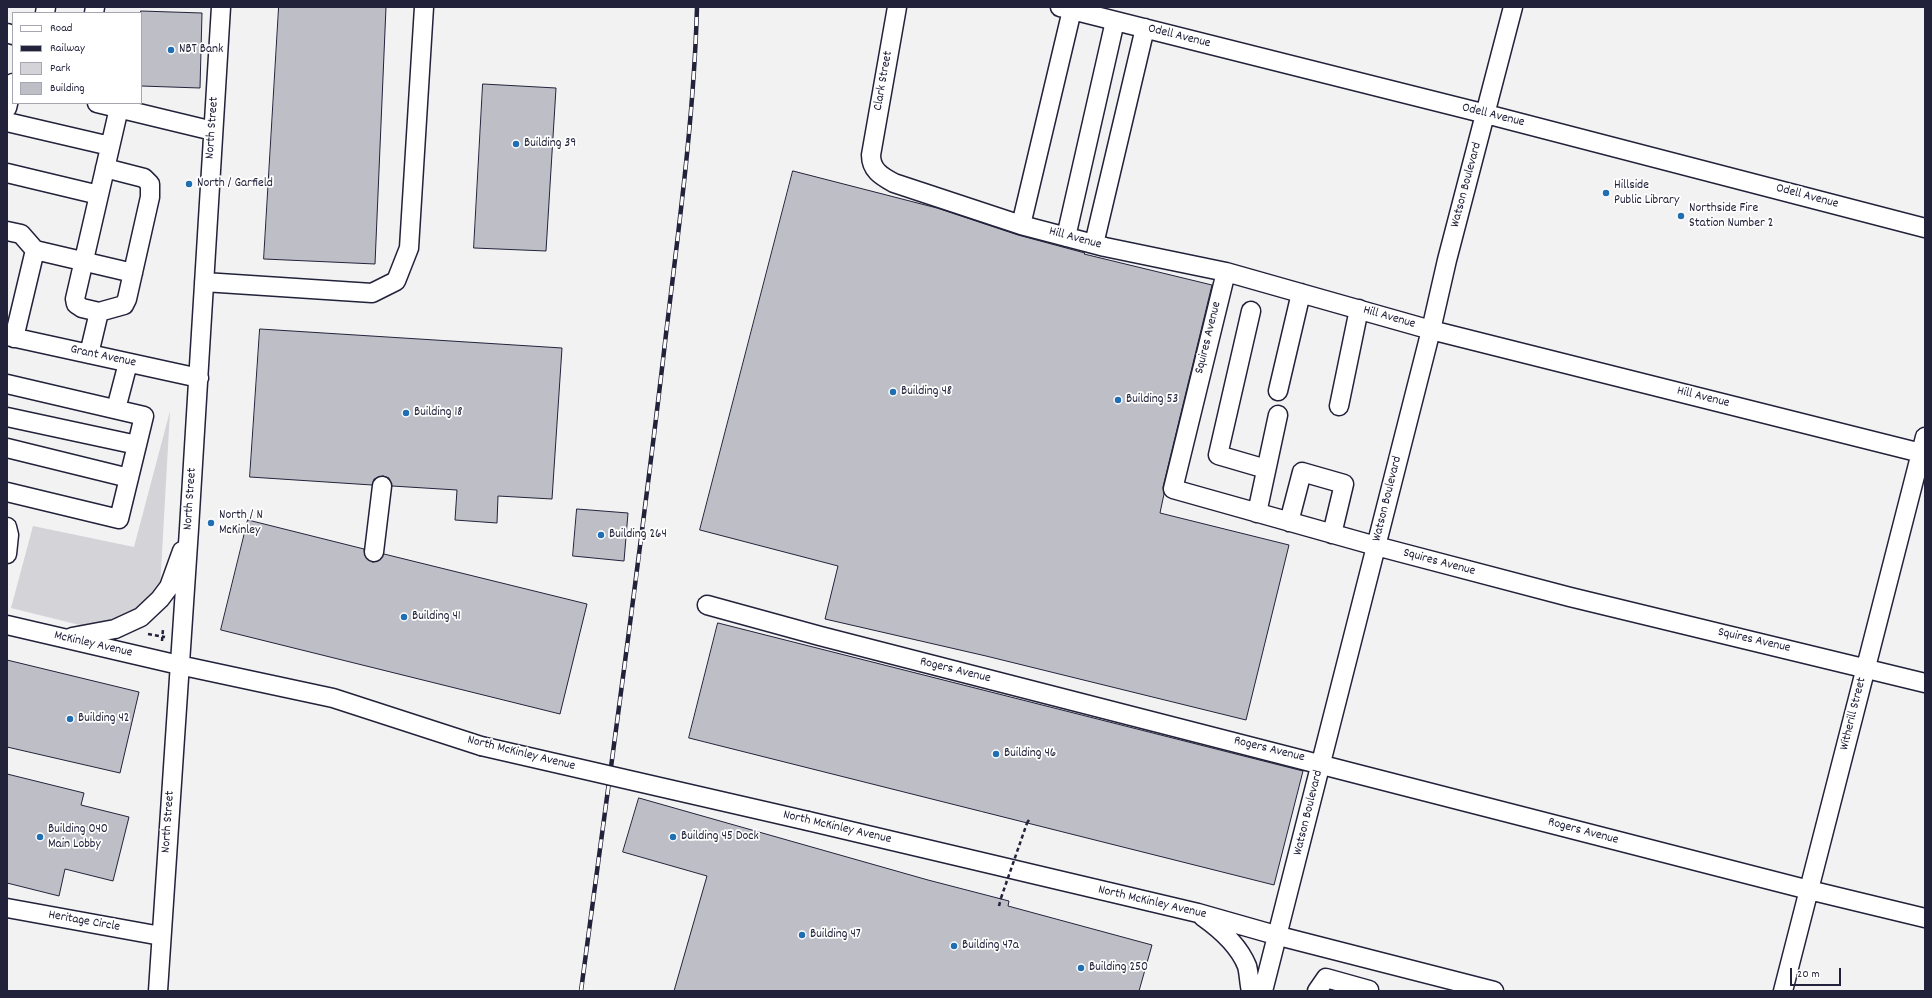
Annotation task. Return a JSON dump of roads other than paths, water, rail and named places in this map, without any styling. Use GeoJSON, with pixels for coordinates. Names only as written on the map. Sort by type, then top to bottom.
{"type":"FeatureCollection","features":[{"type":"Feature","properties":{"kind":"street","name":"North Street"},"geometry":{"type":"LineString","coordinates":[[158,991],[189,529],[221,7]]}},
{"type":"Feature","properties":{"kind":"street"},"geometry":{"type":"LineString","coordinates":[[204,282],[372,293],[396,281],[409,248],[424,7]]}},
{"type":"Feature","properties":{"kind":"street","name":"Clark Street"},"geometry":{"type":"LineString","coordinates":[[871,155],[897,7]]}},
{"type":"Feature","properties":{"kind":"street","name":"Watson Boulevard"},"geometry":{"type":"LineString","coordinates":[[1263,991],[1279,936],[1431,330],[1447,260],[1513,7]]}},
{"type":"Feature","properties":{"kind":"street"},"geometry":{"type":"LineString","coordinates":[[1021,225],[1065,8]]}},
{"type":"Feature","properties":{"kind":"street","name":"Odell Avenue"},"geometry":{"type":"LineString","coordinates":[[1065,8],[1486,114],[1925,228]]}},
{"type":"Feature","properties":{"kind":"street"},"geometry":{"type":"LineString","coordinates":[[1066,237],[1115,21]]}},
{"type":"Feature","properties":{"kind":"street"},"geometry":{"type":"LineString","coordinates":[[1094,244],[1145,28]]}},
{"type":"Feature","properties":{"kind":"street"},"geometry":{"type":"LineString","coordinates":[[7,108],[12,87]]}},
{"type":"Feature","properties":{"kind":"street"},"geometry":{"type":"LineString","coordinates":[[101,104],[213,131]]}},
{"type":"Feature","properties":{"kind":"street"},"geometry":{"type":"LineString","coordinates":[[105,168],[144,178],[150,184],[150,197],[133,273],[124,305],[99,312],[82,308],[76,304],[75,299],[110,146],[119,108]]}},
{"type":"Feature","properties":{"kind":"street"},"geometry":{"type":"LineString","coordinates":[[7,122],[110,146]]}},
{"type":"Feature","properties":{"kind":"street","name":"Hill Avenue"},"geometry":{"type":"LineString","coordinates":[[871,155],[871,165],[880,176],[894,183],[1021,225],[1094,244],[1226,272],[1431,330],[1924,448]]}},
{"type":"Feature","properties":{"kind":"street"},"geometry":{"type":"LineString","coordinates":[[7,173],[99,195]]}},
{"type":"Feature","properties":{"kind":"street"},"geometry":{"type":"LineString","coordinates":[[7,231],[21,234],[35,250],[133,273]]}},
{"type":"Feature","properties":{"kind":"street"},"geometry":{"type":"LineString","coordinates":[[11,337],[35,250]]}},
{"type":"Feature","properties":{"kind":"street","name":"Squires Avenue"},"geometry":{"type":"LineString","coordinates":[[1226,272],[1173,489],[1376,546],[1570,597],[1925,683]]}},
{"type":"Feature","properties":{"kind":"street"},"geometry":{"type":"LineString","coordinates":[[1278,391],[1301,293]]}},
{"type":"Feature","properties":{"kind":"street"},"geometry":{"type":"LineString","coordinates":[[1338,406],[1359,309]]}},
{"type":"Feature","properties":{"kind":"street"},"geometry":{"type":"LineString","coordinates":[[1251,311],[1218,456],[1266,470]]}},
{"type":"Feature","properties":{"kind":"street"},"geometry":{"type":"LineString","coordinates":[[89,354],[99,312]]}},
{"type":"Feature","properties":{"kind":"street","name":"Grant Avenue"},"geometry":{"type":"LineString","coordinates":[[11,337],[198,378]]}},
{"type":"Feature","properties":{"kind":"street"},"geometry":{"type":"LineString","coordinates":[[116,409],[128,363]]}},
{"type":"Feature","properties":{"kind":"street"},"geometry":{"type":"LineString","coordinates":[[7,384],[144,416],[119,519],[7,492]]}},
{"type":"Feature","properties":{"kind":"street"},"geometry":{"type":"LineString","coordinates":[[1256,513],[1278,415]]}},
{"type":"Feature","properties":{"kind":"street"},"geometry":{"type":"LineString","coordinates":[[7,417],[137,445]]}},
{"type":"Feature","properties":{"kind":"street"},"geometry":{"type":"LineString","coordinates":[[7,448],[129,478]]}},
{"type":"Feature","properties":{"kind":"street","name":"Witherill Street"},"geometry":{"type":"LineString","coordinates":[[1784,991],[1866,668],[1924,448]]}},
{"type":"Feature","properties":{"kind":"street"},"geometry":{"type":"LineString","coordinates":[[1289,522],[1302,472],[1344,484],[1332,534]]}},
{"type":"Feature","properties":{"kind":"street"},"geometry":{"type":"LineString","coordinates":[[374,552],[382,486]]}},
{"type":"Feature","properties":{"kind":"street"},"geometry":{"type":"LineString","coordinates":[[7,527],[9,535],[7,554]]}},
{"type":"Feature","properties":{"kind":"street"},"geometry":{"type":"LineString","coordinates":[[64,638],[116,629],[142,616],[160,599],[169,587],[189,529]]}},
{"type":"Feature","properties":{"kind":"street","name":"Rogers Avenue"},"geometry":{"type":"LineString","coordinates":[[707,605],[820,636],[1809,890],[1925,918]]}},
{"type":"Feature","properties":{"kind":"street","name":"McKinley Avenue"},"geometry":{"type":"LineString","coordinates":[[7,625],[179,665]]}},
{"type":"Feature","properties":{"kind":"street","name":"North McKinley Avenue"},"geometry":{"type":"LineString","coordinates":[[179,665],[333,698],[481,746],[1198,913],[1279,936],[1494,991]]}},
{"type":"Feature","properties":{"kind":"street","name":"Heritage Circle"},"geometry":{"type":"LineString","coordinates":[[7,908],[161,936]]}},
{"type":"Feature","properties":{"kind":"street"},"geometry":{"type":"LineString","coordinates":[[1198,913],[1213,924],[1236,948],[1247,967],[1251,991]]}},
{"type":"Feature","properties":{"kind":"street"},"geometry":{"type":"LineString","coordinates":[[1333,950],[1321,985],[1368,991],[1377,961]]}},
{"type":"Feature","properties":{"kind":"railway"},"geometry":{"type":"LineString","coordinates":[[581,991],[636,580],[681,212],[693,89],[697,7]]}},
{"type":"Feature","properties":{"kind":"place","name":"NBT Bank"},"geometry":{"type":"Point","coordinates":[171,50]}},
{"type":"Feature","properties":{"kind":"place","name":"Building 39"},"geometry":{"type":"Point","coordinates":[516,144]}},
{"type":"Feature","properties":{"kind":"place","name":"North / Garfield"},"geometry":{"type":"Point","coordinates":[189,184]}},
{"type":"Feature","properties":{"kind":"place","name":"Hillside Public Library"},"geometry":{"type":"Point","coordinates":[1606,193]}},
{"type":"Feature","properties":{"kind":"place","name":"Northside Fire Station Number 2"},"geometry":{"type":"Point","coordinates":[1681,216]}},
{"type":"Feature","properties":{"kind":"place","name":"Building 48"},"geometry":{"type":"Point","coordinates":[893,392]}},
{"type":"Feature","properties":{"kind":"place","name":"Building 53"},"geometry":{"type":"Point","coordinates":[1118,400]}},
{"type":"Feature","properties":{"kind":"place","name":"Building 18"},"geometry":{"type":"Point","coordinates":[406,413]}},
{"type":"Feature","properties":{"kind":"place","name":"North / N McKinley"},"geometry":{"type":"Point","coordinates":[211,523]}},
{"type":"Feature","properties":{"kind":"place","name":"Building 264"},"geometry":{"type":"Point","coordinates":[601,535]}},
{"type":"Feature","properties":{"kind":"place","name":"Building 41"},"geometry":{"type":"Point","coordinates":[404,617]}},
{"type":"Feature","properties":{"kind":"place","name":"Building 42"},"geometry":{"type":"Point","coordinates":[70,719]}},
{"type":"Feature","properties":{"kind":"place","name":"Building 46"},"geometry":{"type":"Point","coordinates":[996,754]}},
{"type":"Feature","properties":{"kind":"place","name":"Building 040 Main Lobby"},"geometry":{"type":"Point","coordinates":[40,837]}},
{"type":"Feature","properties":{"kind":"place","name":"Building 45 Dock"},"geometry":{"type":"Point","coordinates":[673,837]}},
{"type":"Feature","properties":{"kind":"place","name":"Building 47"},"geometry":{"type":"Point","coordinates":[802,935]}},
{"type":"Feature","properties":{"kind":"place","name":"Building 47a"},"geometry":{"type":"Point","coordinates":[954,946]}},
{"type":"Feature","properties":{"kind":"place","name":"Building 250"},"geometry":{"type":"Point","coordinates":[1081,968]}}]}
